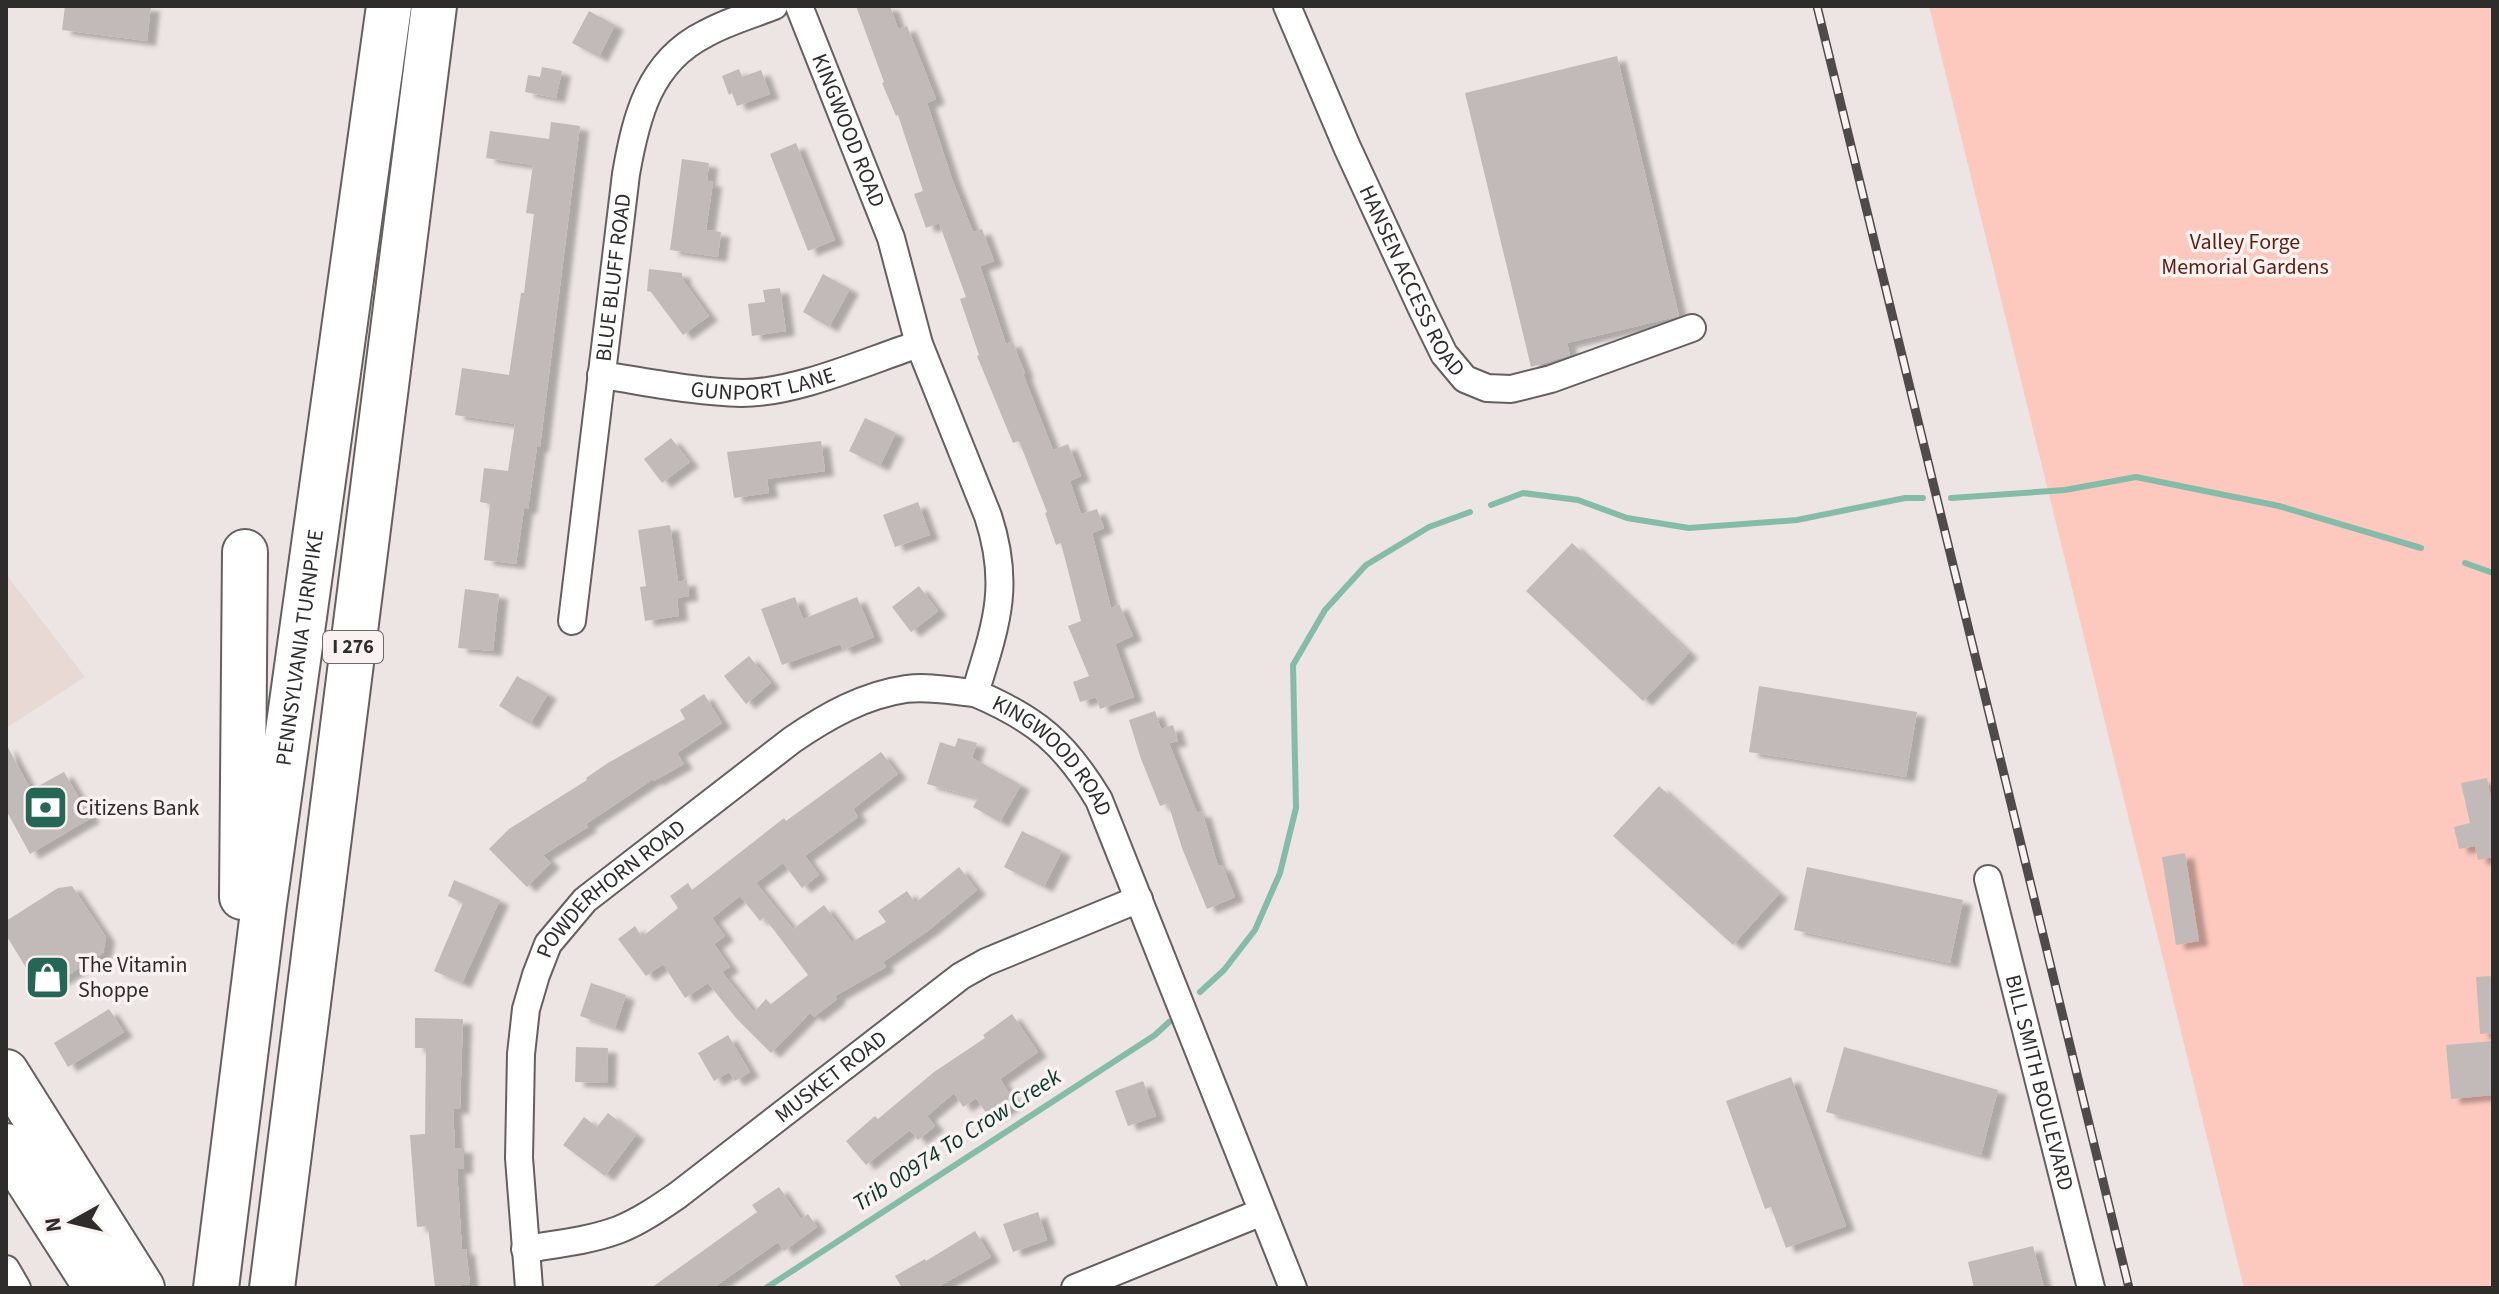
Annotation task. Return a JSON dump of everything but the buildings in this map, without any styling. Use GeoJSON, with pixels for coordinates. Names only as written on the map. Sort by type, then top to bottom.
{"type":"FeatureCollection","features":[{"type":"Feature","properties":{"kind":"highway","name":"PENNSYLVANIA TURNPIKE"},"geometry":{"type":"LineString","coordinates":[[216,1288],[266,888],[389,6]]}},
{"type":"Feature","properties":{"kind":"highway","name":"I 276"},"geometry":{"type":"LineString","coordinates":[[272,1288],[434,6]]}},
{"type":"Feature","properties":{"kind":"highway"},"geometry":{"type":"LineString","coordinates":[[231,1158],[242,890],[245,552]]}},
{"type":"Feature","properties":{"kind":"highway"},"geometry":{"type":"LineString","coordinates":[[6,1072],[125,1285]]}},
{"type":"Feature","properties":{"kind":"highway"},"geometry":{"type":"LineString","coordinates":[[6,1146],[125,1285]]}},
{"type":"Feature","properties":{"kind":"street","name":"BLUE BLUFF ROAD"},"geometry":{"type":"LineString","coordinates":[[572,621],[626,174],[632,135],[643,100],[661,71],[680,51],[704,34],[774,6]]}},
{"type":"Feature","properties":{"kind":"street","name":"KINGWOOD ROAD"},"geometry":{"type":"LineString","coordinates":[[799,6],[891,238],[919,344],[997,544],[1001,574],[1000,606],[975,693],[1012,708],[1062,747],[1082,771],[1099,800],[1293,1288]]}},
{"type":"Feature","properties":{"kind":"street","name":"HANSEN ACCESS ROAD"},"geometry":{"type":"LineString","coordinates":[[1287,6],[1347,147],[1422,309],[1444,354],[1465,379],[1487,388],[1511,389],[1551,379],[1692,328]]}},
{"type":"Feature","properties":{"kind":"street","name":"GUNPORT LANE"},"geometry":{"type":"LineString","coordinates":[[601,375],[744,393],[803,382],[919,344]]}},
{"type":"Feature","properties":{"kind":"street","name":"POWDERHORN ROAD"},"geometry":{"type":"LineString","coordinates":[[529,1288],[519,1158],[521,1054],[526,1009],[548,944],[585,900],[821,720],[876,695],[908,689],[975,693]]}},
{"type":"Feature","properties":{"kind":"street","name":"BILL SMITH BOULEVARD"},"geometry":{"type":"LineString","coordinates":[[1988,879],[2091,1288]]}},
{"type":"Feature","properties":{"kind":"street","name":"MUSKET ROAD"},"geometry":{"type":"LineString","coordinates":[[525,1249],[594,1237],[620,1229],[650,1213],[678,1195],[961,976],[986,962],[1139,899]]}},
{"type":"Feature","properties":{"kind":"street"},"geometry":{"type":"LineString","coordinates":[[1075,1288],[1262,1212]]}},
{"type":"Feature","properties":{"kind":"street"},"geometry":{"type":"LineString","coordinates":[[6,1269],[17,1288]]}},
{"type":"Feature","properties":{"kind":"shaded area"},"geometry":{"type":"Polygon","coordinates":[[[6,574],[85,677],[6,728],[6,574]]]}},
{"type":"Feature","properties":{"kind":"green space","name":"Valley Forge Memorial Gardens"},"geometry":{"type":"Polygon","coordinates":[[[1929,6],[2493,6],[2493,1288],[2244,1288],[1929,6]]]}},
{"type":"Feature","properties":{"kind":"waterway","name":"Trib 00974 To Crow Creek"},"geometry":{"type":"LineString","coordinates":[[1951,498],[2065,490],[2136,477],[2279,506],[2421,548]]}},
{"type":"Feature","properties":{"kind":"waterway","name":"Trib 00974 To Crow Creek"},"geometry":{"type":"LineString","coordinates":[[1491,505],[1523,493],[1578,500],[1627,518],[1689,528],[1797,520],[1905,498],[1923,498]]}},
{"type":"Feature","properties":{"kind":"waterway","name":"Trib 00974 To Crow Creek"},"geometry":{"type":"LineString","coordinates":[[1200,992],[1224,970],[1255,930],[1280,873],[1296,808],[1293,665],[1325,610],[1366,565],[1429,527],[1470,512]]}},
{"type":"Feature","properties":{"kind":"waterway","name":"Trib 00974 To Crow Creek"},"geometry":{"type":"LineString","coordinates":[[2465,563],[2493,573]]}},
{"type":"Feature","properties":{"kind":"waterway","name":"Trib 00974 To Crow Creek"},"geometry":{"type":"LineString","coordinates":[[766,1288],[1155,1035],[1169,1022]]}},
{"type":"Feature","properties":{"kind":"railway"},"geometry":{"type":"LineString","coordinates":[[1817,6],[2129,1288]]}},
{"type":"Feature","properties":{"kind":"place","name":"Citizens Bank"},"geometry":{"type":"Point","coordinates":[45,808]}},
{"type":"Feature","properties":{"kind":"place","name":"The Vitamin Shoppe"},"geometry":{"type":"Point","coordinates":[47,978]}}]}
